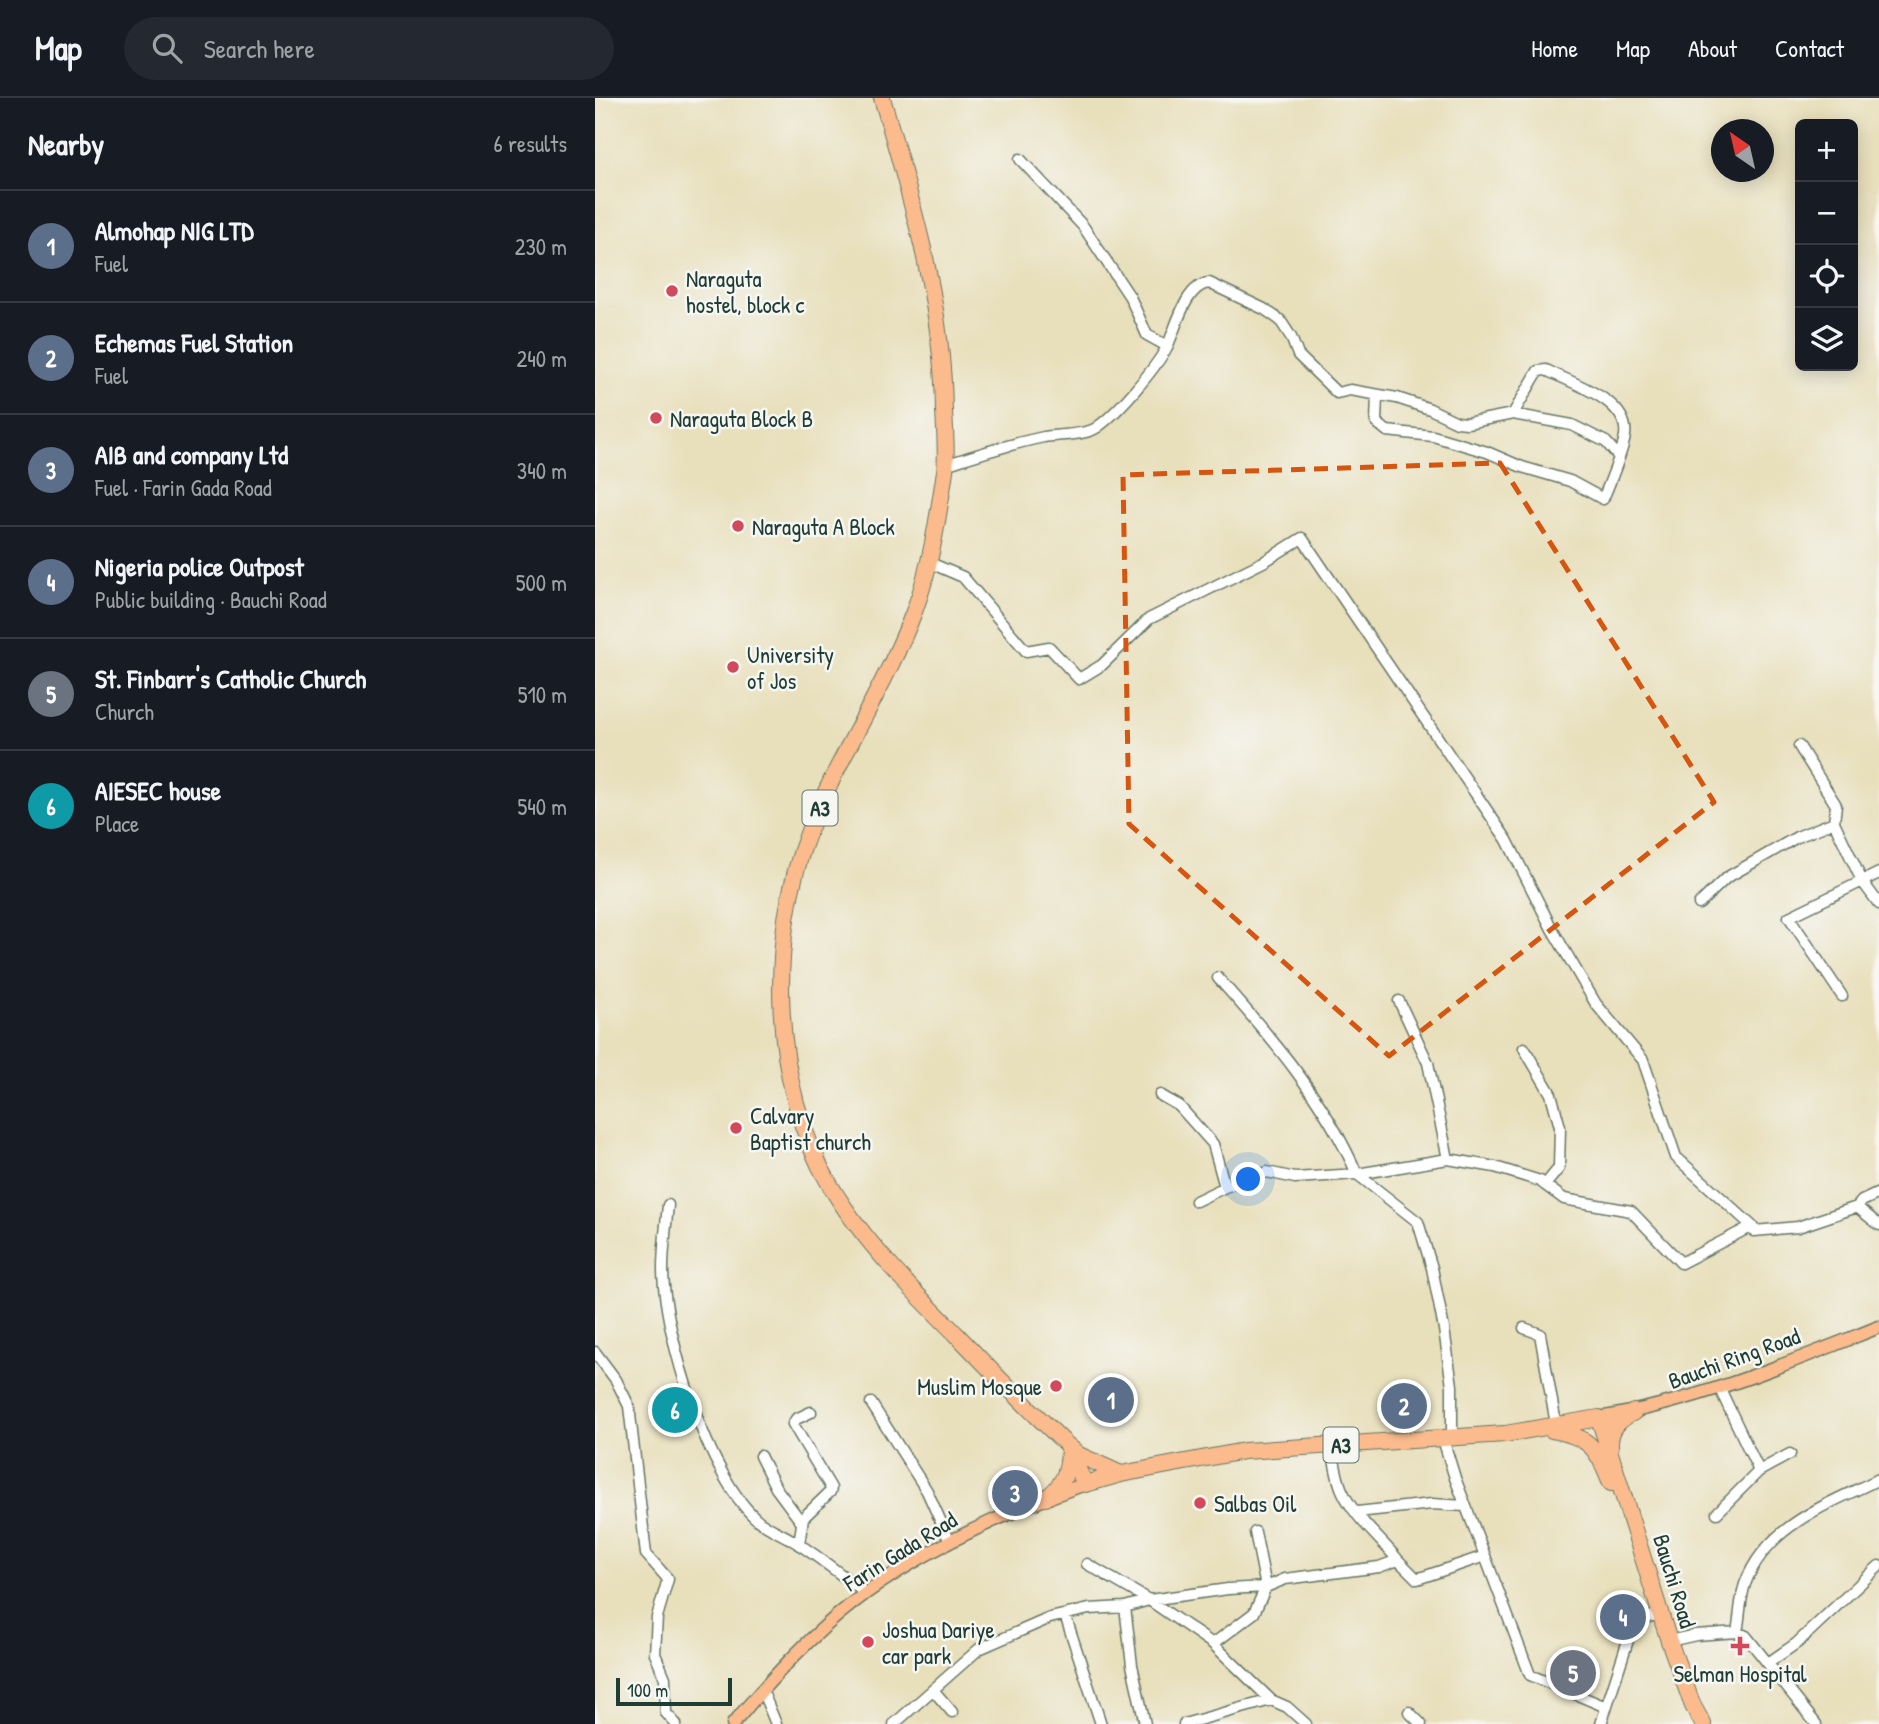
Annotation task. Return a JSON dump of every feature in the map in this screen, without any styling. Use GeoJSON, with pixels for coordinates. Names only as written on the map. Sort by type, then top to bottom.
{"type":"FeatureCollection","features":[{"type":"Feature","properties":{"kind":"highway","name":"A3"},"geometry":{"type":"LineString","coordinates":[[882,98],[919,228],[937,316],[944,387],[946,465],[928,562],[915,609],[870,709],[835,776],[795,872],[782,954],[781,997],[785,1042],[799,1112],[809,1142],[831,1187],[852,1218],[908,1286],[1071,1450],[1090,1483],[1121,1474],[1230,1453],[1505,1434],[1599,1418]]}},
{"type":"Feature","properties":{"kind":"highway"},"geometry":{"type":"LineString","coordinates":[[1610,1450],[1613,1429],[1620,1420],[1634,1412]]}},
{"type":"Feature","properties":{"kind":"highway","name":"Bauchi Road"},"geometry":{"type":"LineString","coordinates":[[1599,1418],[1669,1641],[1693,1706],[1703,1724]]}},
{"type":"Feature","properties":{"kind":"highway","name":"Bauchi Road"},"geometry":{"type":"LineString","coordinates":[[1548,1426],[1584,1439],[1599,1455],[1675,1683],[1692,1724]]}},
{"type":"Feature","properties":{"kind":"highway","name":"A3"},"geometry":{"type":"LineString","coordinates":[[1071,1450],[1121,1474]]}},
{"type":"Feature","properties":{"kind":"highway"},"geometry":{"type":"LineString","coordinates":[[1047,1498],[1062,1483],[1071,1450]]}},
{"type":"Feature","properties":{"kind":"main road","name":"Bauchi Ring Road"},"geometry":{"type":"LineString","coordinates":[[1599,1418],[1634,1412],[1720,1389],[1879,1327]]}},
{"type":"Feature","properties":{"kind":"main road","name":"Farin Gada Road"},"geometry":{"type":"LineString","coordinates":[[733,1724],[762,1690],[810,1642],[865,1593],[950,1542],[1011,1513],[1090,1483]]}},
{"type":"Feature","properties":{"kind":"street"},"geometry":{"type":"LineString","coordinates":[[1020,159],[1083,226],[1130,297],[1147,335],[1167,346]]}},
{"type":"Feature","properties":{"kind":"street"},"geometry":{"type":"LineString","coordinates":[[946,465],[993,448],[1094,429],[1146,376],[1167,346],[1176,321],[1196,288],[1209,283],[1264,309],[1280,320],[1298,355],[1338,393],[1350,390],[1397,398],[1457,422],[1467,423],[1513,414],[1581,428],[1606,442],[1618,456]]}},
{"type":"Feature","properties":{"kind":"street"},"geometry":{"type":"LineString","coordinates":[[1377,396],[1376,422],[1387,431],[1433,436],[1487,452],[1522,467],[1570,481],[1604,499],[1625,435],[1623,419],[1610,402],[1546,370],[1538,372],[1513,414]]}},
{"type":"Feature","properties":{"kind":"street"},"geometry":{"type":"LineString","coordinates":[[928,562],[963,577],[1026,651],[1049,647],[1079,679],[1102,665],[1149,619],[1265,561],[1303,538],[1507,839],[1552,929],[1596,1004],[1643,1060],[1675,1157],[1752,1226],[1754,1231],[1798,1227],[1857,1206],[1879,1192]]}},
{"type":"Feature","properties":{"kind":"street"},"geometry":{"type":"LineString","coordinates":[[1798,746],[1836,805],[1834,822],[1862,881],[1879,904]]}},
{"type":"Feature","properties":{"kind":"street"},"geometry":{"type":"LineString","coordinates":[[1699,904],[1726,878],[1797,837],[1834,822]]}},
{"type":"Feature","properties":{"kind":"street"},"geometry":{"type":"LineString","coordinates":[[1842,996],[1789,916],[1879,873]]}},
{"type":"Feature","properties":{"kind":"street"},"geometry":{"type":"LineString","coordinates":[[1218,978],[1300,1074],[1348,1152],[1357,1174],[1418,1222],[1444,1329],[1452,1386],[1447,1438],[1465,1506],[1530,1675],[1606,1707]]}},
{"type":"Feature","properties":{"kind":"street"},"geometry":{"type":"LineString","coordinates":[[1399,1001],[1428,1063],[1448,1159]]}},
{"type":"Feature","properties":{"kind":"street"},"geometry":{"type":"LineString","coordinates":[[1524,1048],[1551,1094],[1560,1127],[1559,1168],[1545,1185]]}},
{"type":"Feature","properties":{"kind":"street"},"geometry":{"type":"LineString","coordinates":[[1160,1095],[1179,1106],[1213,1144],[1225,1187]]}},
{"type":"Feature","properties":{"kind":"street"},"geometry":{"type":"LineString","coordinates":[[1196,1201],[1225,1187],[1268,1172],[1295,1178],[1357,1174],[1448,1159],[1495,1167],[1540,1181],[1563,1199],[1631,1211],[1681,1263],[1752,1226]]}},
{"type":"Feature","properties":{"kind":"street"},"geometry":{"type":"LineString","coordinates":[[668,1205],[663,1270],[669,1325],[700,1427],[727,1480],[744,1506],[759,1521],[799,1544],[865,1593]]}},
{"type":"Feature","properties":{"kind":"street"},"geometry":{"type":"LineString","coordinates":[[1857,1206],[1879,1225]]}},
{"type":"Feature","properties":{"kind":"street"},"geometry":{"type":"LineString","coordinates":[[1524,1328],[1540,1334],[1548,1426]]}},
{"type":"Feature","properties":{"kind":"street"},"geometry":{"type":"LineString","coordinates":[[595,1352],[616,1380],[629,1406],[646,1554],[669,1579],[657,1618],[655,1654],[665,1678],[666,1713],[676,1724]]}},
{"type":"Feature","properties":{"kind":"street"},"geometry":{"type":"LineString","coordinates":[[1720,1389],[1759,1471]]}},
{"type":"Feature","properties":{"kind":"street"},"geometry":{"type":"LineString","coordinates":[[871,1403],[927,1491],[950,1542]]}},
{"type":"Feature","properties":{"kind":"street"},"geometry":{"type":"LineString","coordinates":[[799,1544],[806,1515],[831,1489],[793,1424],[796,1419],[811,1412]]}},
{"type":"Feature","properties":{"kind":"street"},"geometry":{"type":"LineString","coordinates":[[1332,1446],[1341,1489],[1357,1512],[1417,1579],[1485,1556]]}},
{"type":"Feature","properties":{"kind":"street"},"geometry":{"type":"LineString","coordinates":[[1717,1513],[1759,1471],[1790,1454]]}},
{"type":"Feature","properties":{"kind":"street"},"geometry":{"type":"LineString","coordinates":[[760,1457],[776,1488],[802,1523]]}},
{"type":"Feature","properties":{"kind":"street"},"geometry":{"type":"LineString","coordinates":[[1737,1632],[1744,1586],[1756,1560],[1771,1540],[1799,1519],[1879,1479]]}},
{"type":"Feature","properties":{"kind":"street"},"geometry":{"type":"LineString","coordinates":[[1357,1512],[1432,1504],[1465,1506]]}},
{"type":"Feature","properties":{"kind":"street"},"geometry":{"type":"LineString","coordinates":[[1213,1644],[1254,1613],[1266,1587],[1255,1532]]}},
{"type":"Feature","properties":{"kind":"street"},"geometry":{"type":"LineString","coordinates":[[894,1724],[979,1649],[1050,1618],[1089,1609],[1125,1607],[1149,1600],[1228,1589],[1266,1587],[1285,1579],[1379,1567],[1398,1560]]}},
{"type":"Feature","properties":{"kind":"street"},"geometry":{"type":"LineString","coordinates":[[1087,1564],[1149,1600],[1213,1644],[1271,1700],[1287,1707],[1306,1724]]}},
{"type":"Feature","properties":{"kind":"street"},"geometry":{"type":"LineString","coordinates":[[1768,1663],[1797,1643],[1879,1566]]}},
{"type":"Feature","properties":{"kind":"street"},"geometry":{"type":"LineString","coordinates":[[1125,1607],[1132,1665],[1145,1724]]}},
{"type":"Feature","properties":{"kind":"street"},"geometry":{"type":"LineString","coordinates":[[1066,1615],[1101,1724]]}},
{"type":"Feature","properties":{"kind":"street"},"geometry":{"type":"LineString","coordinates":[[1601,1724],[1630,1634],[1641,1619],[1653,1616]]}},
{"type":"Feature","properties":{"kind":"street"},"geometry":{"type":"LineString","coordinates":[[1669,1641],[1696,1635],[1737,1632],[1746,1636],[1817,1724]]}},
{"type":"Feature","properties":{"kind":"street"},"geometry":{"type":"LineString","coordinates":[[762,1690],[776,1724]]}},
{"type":"Feature","properties":{"kind":"street"},"geometry":{"type":"LineString","coordinates":[[934,1691],[952,1712]]}},
{"type":"Feature","properties":{"kind":"street"},"geometry":{"type":"LineString","coordinates":[[1184,1724],[1271,1700]]}},
{"type":"Feature","properties":{"kind":"street"},"geometry":{"type":"LineString","coordinates":[[1409,1712],[1421,1724]]}},
{"type":"Feature","properties":{"kind":"highlighted area"},"geometry":{"type":"Polygon","coordinates":[[[1500,463],[1714,802],[1389,1056],[1129,824],[1123,475],[1500,463]]]}},
{"type":"Feature","properties":{"kind":"place","name":"Naraguta hostel, block c"},"geometry":{"type":"Point","coordinates":[672,291]}},
{"type":"Feature","properties":{"kind":"place","name":"Naraguta Block B"},"geometry":{"type":"Point","coordinates":[656,418]}},
{"type":"Feature","properties":{"kind":"place","name":"Naraguta A Block"},"geometry":{"type":"Point","coordinates":[738,526]}},
{"type":"Feature","properties":{"kind":"place","name":"University of Jos"},"geometry":{"type":"Point","coordinates":[733,667]}},
{"type":"Feature","properties":{"kind":"place","name":"Calvary Baptist church"},"geometry":{"type":"Point","coordinates":[736,1128]}},
{"type":"Feature","properties":{"kind":"place","name":"Muslim Mosque"},"geometry":{"type":"Point","coordinates":[1056,1386]}},
{"type":"Feature","properties":{"kind":"place","name":"Almohap NIG LTD"},"geometry":{"type":"Point","coordinates":[1111,1400]}},
{"type":"Feature","properties":{"kind":"place","name":"Echemas Fuel Station"},"geometry":{"type":"Point","coordinates":[1404,1406]}},
{"type":"Feature","properties":{"kind":"place","name":"AIESEC house"},"geometry":{"type":"Point","coordinates":[675,1410]}},
{"type":"Feature","properties":{"kind":"place","name":"AIB and company Ltd"},"geometry":{"type":"Point","coordinates":[1015,1493]}},
{"type":"Feature","properties":{"kind":"place","name":"Salbas Oil"},"geometry":{"type":"Point","coordinates":[1200,1503]}},
{"type":"Feature","properties":{"kind":"place","name":"Nigeria police Outpost"},"geometry":{"type":"Point","coordinates":[1623,1617]}},
{"type":"Feature","properties":{"kind":"place","name":"Joshua Dariye car park"},"geometry":{"type":"Point","coordinates":[868,1642]}},
{"type":"Feature","properties":{"kind":"place","name":"Selman Hospital"},"geometry":{"type":"Point","coordinates":[1740,1646]}},
{"type":"Feature","properties":{"kind":"place","name":"St. Finbarr's Catholic Church"},"geometry":{"type":"Point","coordinates":[1573,1673]}}]}
